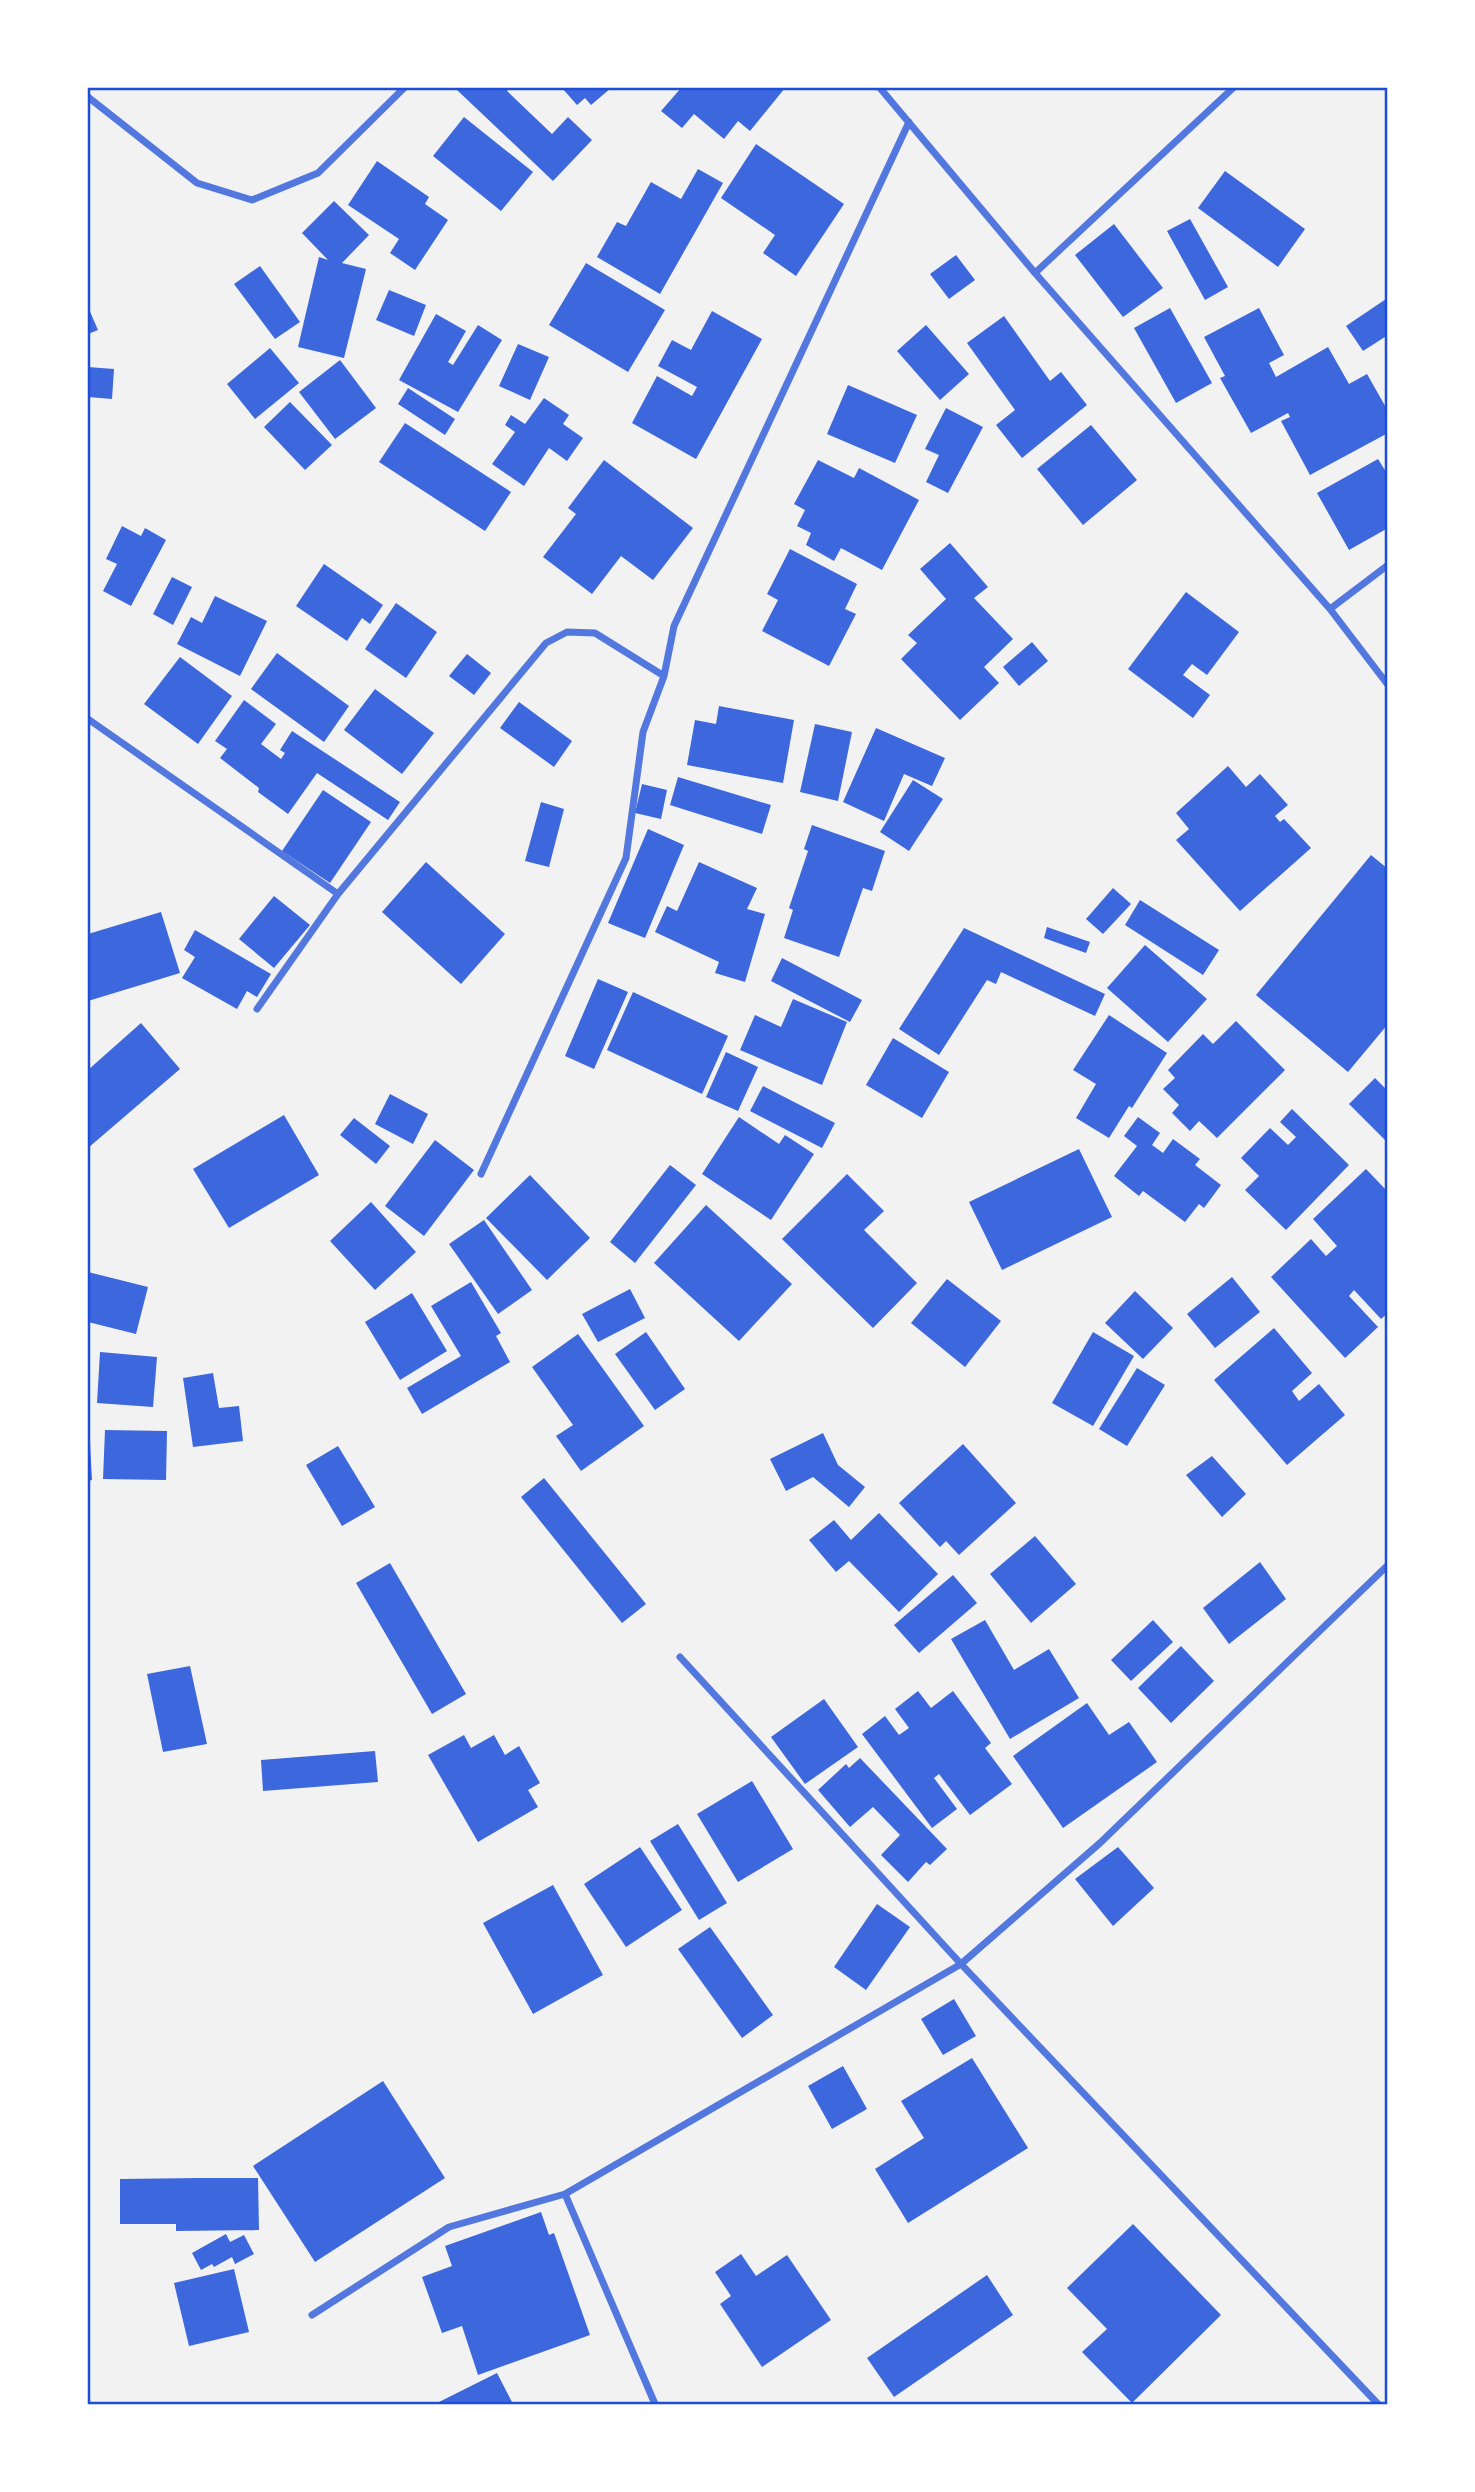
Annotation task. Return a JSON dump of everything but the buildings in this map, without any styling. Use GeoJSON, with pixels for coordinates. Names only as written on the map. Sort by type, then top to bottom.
{"type":"FeatureCollection","features":[{"type":"Feature","properties":{"kind":"street"},"geometry":{"type":"LineString","coordinates":[[88,97],[197,183],[252,200],[318,173],[404,88]]}},
{"type":"Feature","properties":{"kind":"street"},"geometry":{"type":"LineString","coordinates":[[880,88],[1035,273],[1330,608],[1388,685]]}},
{"type":"Feature","properties":{"kind":"street"},"geometry":{"type":"LineString","coordinates":[[1035,273],[1233,88]]}},
{"type":"Feature","properties":{"kind":"street"},"geometry":{"type":"LineString","coordinates":[[481,1174],[626,858],[643,732],[664,676],[674,626],[909,122]]}},
{"type":"Feature","properties":{"kind":"street"},"geometry":{"type":"LineString","coordinates":[[1330,608],[1388,565]]}},
{"type":"Feature","properties":{"kind":"street"},"geometry":{"type":"LineString","coordinates":[[257,1009],[338,894],[546,643],[567,632],[595,632],[664,676]]}},
{"type":"Feature","properties":{"kind":"street"},"geometry":{"type":"LineString","coordinates":[[88,719],[338,894]]}},
{"type":"Feature","properties":{"kind":"street"},"geometry":{"type":"LineString","coordinates":[[312,2315],[449,2227],[565,2194],[961,1964],[1100,1843],[1388,1566]]}},
{"type":"Feature","properties":{"kind":"street"},"geometry":{"type":"LineString","coordinates":[[680,1657],[961,1964],[1378,2404]]}},
{"type":"Feature","properties":{"kind":"street"},"geometry":{"type":"LineString","coordinates":[[565,2194],[655,2404]]}}]}
